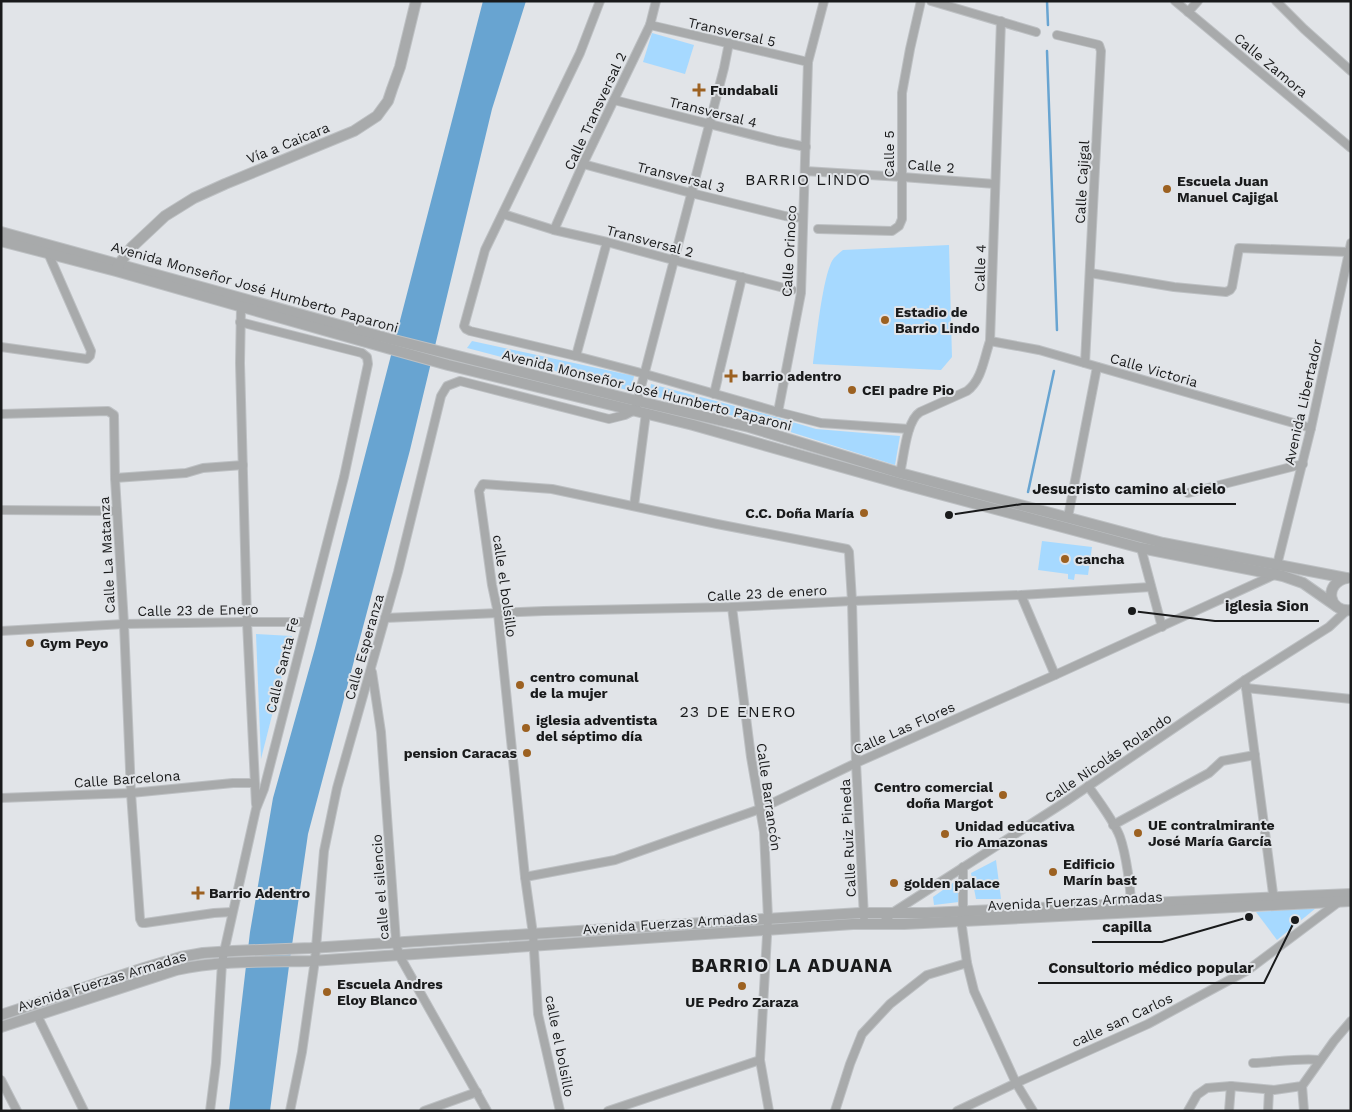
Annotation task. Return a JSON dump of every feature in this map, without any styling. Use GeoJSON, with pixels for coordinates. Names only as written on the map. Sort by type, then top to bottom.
{"type":"FeatureCollection","features":[{"type":"Feature","properties":{"kind":"street","name":"Vía a Caicara"},"geometry":{"type":"LineString","coordinates":[[117,267],[132,247],[165,216],[194,198],[354,131],[377,116],[388,101],[400,67],[416,1]]}},
{"type":"Feature","properties":{"kind":"street"},"geometry":{"type":"LineString","coordinates":[[600,1],[580,53],[485,250],[464,326],[466,329],[645,374],[821,423],[909,429]]}},
{"type":"Feature","properties":{"kind":"street","name":"Calle Transversal 2"},"geometry":{"type":"LineString","coordinates":[[554,230],[583,164],[650,25],[656,1]]}},
{"type":"Feature","properties":{"kind":"street","name":"Calle Orinoco"},"geometry":{"type":"LineString","coordinates":[[778,412],[801,293],[808,62],[824,1]]}},
{"type":"Feature","properties":{"kind":"street","name":"Calle 5"},"geometry":{"type":"LineString","coordinates":[[818,229],[892,231],[899,226],[902,219],[902,93],[921,1]]}},
{"type":"Feature","properties":{"kind":"street"},"geometry":{"type":"LineString","coordinates":[[931,1],[1036,32]]}},
{"type":"Feature","properties":{"kind":"street","name":"Calle Zamora"},"geometry":{"type":"LineString","coordinates":[[1175,1],[1351,148]]}},
{"type":"Feature","properties":{"kind":"street"},"geometry":{"type":"LineString","coordinates":[[1188,12],[1198,1]]}},
{"type":"Feature","properties":{"kind":"street"},"geometry":{"type":"LineString","coordinates":[[1276,1],[1351,71]]}},
{"type":"Feature","properties":{"kind":"street","name":"Calle 4"},"geometry":{"type":"LineString","coordinates":[[900,474],[912,420],[916,415],[967,391],[973,386],[978,380],[990,341],[1001,21]]}},
{"type":"Feature","properties":{"kind":"street","name":"Transversal 5"},"geometry":{"type":"LineString","coordinates":[[650,25],[808,62]]}},
{"type":"Feature","properties":{"kind":"street","name":"Calle Cajigal"},"geometry":{"type":"LineString","coordinates":[[1058,35],[1099,45],[1101,51],[1085,363]]}},
{"type":"Feature","properties":{"kind":"street"},"geometry":{"type":"LineString","coordinates":[[636,406],[729,43]]}},
{"type":"Feature","properties":{"kind":"street","name":"Transversal 4"},"geometry":{"type":"LineString","coordinates":[[614,100],[777,142],[806,147]]}},
{"type":"Feature","properties":{"kind":"street","name":"Transversal 3"},"geometry":{"type":"LineString","coordinates":[[583,164],[691,193],[785,216],[803,218]]}},
{"type":"Feature","properties":{"kind":"street","name":"Calle 2"},"geometry":{"type":"LineString","coordinates":[[805,171],[902,176],[995,184]]}},
{"type":"Feature","properties":{"kind":"street","name":"Transversal 2"},"geometry":{"type":"LineString","coordinates":[[503,214],[554,230],[792,290]]}},
{"type":"Feature","properties":{"kind":"street","name":"Avenida Monseñor José Humberto Paparoni"},"geometry":{"type":"LineString","coordinates":[[1,232],[240,306],[636,406],[740,424],[900,474],[1163,543],[1276,570],[1283,576],[1303,583],[1344,609]]}},
{"type":"Feature","properties":{"kind":"street","name":"Avenida Monseñor José Humberto Paparoni"},"geometry":{"type":"LineString","coordinates":[[1,240],[48,253],[117,267],[388,344]]}},
{"type":"Feature","properties":{"kind":"street"},"geometry":{"type":"LineString","coordinates":[[576,356],[606,242]]}},
{"type":"Feature","properties":{"kind":"street","name":"Avenida Libertador"},"geometry":{"type":"LineString","coordinates":[[1276,570],[1312,428],[1351,243]]}},
{"type":"Feature","properties":{"kind":"street"},"geometry":{"type":"LineString","coordinates":[[1090,273],[1174,287],[1226,292],[1232,287],[1239,248],[1349,252]]}},
{"type":"Feature","properties":{"kind":"street"},"geometry":{"type":"LineString","coordinates":[[1,348],[87,359],[90,356],[91,351],[48,253]]}},
{"type":"Feature","properties":{"kind":"street"},"geometry":{"type":"LineString","coordinates":[[714,394],[742,277]]}},
{"type":"Feature","properties":{"kind":"street"},"geometry":{"type":"LineString","coordinates":[[240,306],[247,622],[256,809]]}},
{"type":"Feature","properties":{"kind":"street","name":"Calle Santa Fe"},"geometry":{"type":"LineString","coordinates":[[210,1111],[232,912],[256,809],[264,789],[344,476],[368,364],[367,357],[362,353],[240,322]]}},
{"type":"Feature","properties":{"kind":"street","name":"Calle Victoria"},"geometry":{"type":"LineString","coordinates":[[990,341],[1039,350],[1312,428]]}},
{"type":"Feature","properties":{"kind":"street"},"geometry":{"type":"LineString","coordinates":[[1068,517],[1097,367]]}},
{"type":"Feature","properties":{"kind":"street","name":"Calle Esperanza"},"geometry":{"type":"LineString","coordinates":[[290,1111],[302,1052],[324,851],[337,788],[398,572],[441,396],[447,386],[460,381],[609,419],[625,416],[636,406]]}},
{"type":"Feature","properties":{"kind":"street","name":"Avenida Monseñor José Humberto Paparoni"},"geometry":{"type":"LineString","coordinates":[[636,406],[646,414],[1141,548],[1276,570],[1348,578]]}},
{"type":"Feature","properties":{"kind":"street","name":"Calle La Matanza"},"geometry":{"type":"LineString","coordinates":[[1,414],[108,411],[114,415],[115,478],[124,624],[131,793],[140,919],[145,924],[232,912]]}},
{"type":"Feature","properties":{"kind":"street"},"geometry":{"type":"LineString","coordinates":[[634,506],[646,414]]}},
{"type":"Feature","properties":{"kind":"street"},"geometry":{"type":"LineString","coordinates":[[1188,493],[1303,464]]}},
{"type":"Feature","properties":{"kind":"street"},"geometry":{"type":"LineString","coordinates":[[115,478],[186,474],[203,468],[243,465]]}},
{"type":"Feature","properties":{"kind":"street","name":"calle el bolsillo"},"geometry":{"type":"LineString","coordinates":[[560,1111],[538,1014],[533,934],[524,877],[498,613],[492,585],[479,490],[482,484],[552,489],[716,524],[847,549],[849,552],[852,601]]}},
{"type":"Feature","properties":{"kind":"street"},"geometry":{"type":"LineString","coordinates":[[1,510],[117,511]]}},
{"type":"Feature","properties":{"kind":"street"},"geometry":{"type":"LineString","coordinates":[[1141,548],[1162,627]]}},
{"type":"Feature","properties":{"kind":"street","name":"Calle Las Flores"},"geometry":{"type":"LineString","coordinates":[[524,877],[615,860],[760,809],[856,763],[1162,627],[1276,570]]}},
{"type":"Feature","properties":{"kind":"street"},"geometry":{"type":"LineString","coordinates":[[1344,609],[1331,597],[1333,586],[1341,579],[1348,578]]}},
{"type":"Feature","properties":{"kind":"street","name":"Calle 23 de enero"},"geometry":{"type":"LineString","coordinates":[[385,618],[554,611],[732,608],[1151,587]]}},
{"type":"Feature","properties":{"kind":"street"},"geometry":{"type":"LineString","coordinates":[[1021,595],[1055,675]]}},
{"type":"Feature","properties":{"kind":"street","name":"Calle Ruiz Pineda"},"geometry":{"type":"LineString","coordinates":[[852,601],[856,763],[864,919]]}},
{"type":"Feature","properties":{"kind":"street","name":"Calle Barrancón"},"geometry":{"type":"LineString","coordinates":[[732,608],[751,757],[764,832],[768,918],[760,1060],[769,1111]]}},
{"type":"Feature","properties":{"kind":"street","name":"Calle Nicolás Rolando"},"geometry":{"type":"LineString","coordinates":[[882,924],[892,913],[1246,684],[1329,627],[1344,609]]}},
{"type":"Feature","properties":{"kind":"street","name":"Calle 23 de Enero"},"geometry":{"type":"LineString","coordinates":[[1,631],[124,624],[306,622]]}},
{"type":"Feature","properties":{"kind":"street","name":"calle el silencio"},"geometry":{"type":"LineString","coordinates":[[371,668],[381,732],[396,942],[399,955],[487,1111]]}},
{"type":"Feature","properties":{"kind":"street"},"geometry":{"type":"LineString","coordinates":[[1274,901],[1246,684],[1351,699]]}},
{"type":"Feature","properties":{"kind":"street"},"geometry":{"type":"LineString","coordinates":[[1113,825],[1209,772],[1222,760],[1255,755]]}},
{"type":"Feature","properties":{"kind":"street","name":"Calle Barcelona"},"geometry":{"type":"LineString","coordinates":[[1,798],[131,793],[233,783],[254,783]]}},
{"type":"Feature","properties":{"kind":"street"},"geometry":{"type":"LineString","coordinates":[[1088,786],[1103,807],[1119,836],[1126,861],[1131,908]]}},
{"type":"Feature","properties":{"kind":"street"},"geometry":{"type":"LineString","coordinates":[[963,867],[962,916],[967,963],[974,992],[1016,1083],[1033,1111]]}},
{"type":"Feature","properties":{"kind":"street"},"geometry":{"type":"LineString","coordinates":[[1338,902],[1351,894]]}},
{"type":"Feature","properties":{"kind":"street","name":"Avenida Fuerzas Armadas"},"geometry":{"type":"LineString","coordinates":[[1,1015],[153,965],[203,953],[314,948],[768,918],[864,919],[882,924],[962,916],[1274,901],[1351,894]]}},
{"type":"Feature","properties":{"kind":"street","name":"Avenida Fuerzas Armadas"},"geometry":{"type":"LineString","coordinates":[[1274,901],[1351,901]]}},
{"type":"Feature","properties":{"kind":"street","name":"calle san Carlos"},"geometry":{"type":"LineString","coordinates":[[957,1111],[1148,1024],[1248,970],[1338,902]]}},
{"type":"Feature","properties":{"kind":"street","name":"Avenida Fuerzas Armadas"},"geometry":{"type":"LineString","coordinates":[[1,1027],[176,970],[197,965],[313,961],[766,930],[864,919],[892,913],[962,916]]}},
{"type":"Feature","properties":{"kind":"street"},"geometry":{"type":"LineString","coordinates":[[834,1111],[862,1034],[890,1004],[928,975],[967,963]]}},
{"type":"Feature","properties":{"kind":"street"},"geometry":{"type":"LineString","coordinates":[[37,1015],[84,1111]]}},
{"type":"Feature","properties":{"kind":"street"},"geometry":{"type":"LineString","coordinates":[[1304,1111],[1302,1086],[1334,1041],[1351,1021]]}},
{"type":"Feature","properties":{"kind":"street"},"geometry":{"type":"LineString","coordinates":[[1253,1062],[1302,1059],[1320,1060]]}},
{"type":"Feature","properties":{"kind":"street"},"geometry":{"type":"LineString","coordinates":[[608,1111],[760,1060]]}},
{"type":"Feature","properties":{"kind":"street"},"geometry":{"type":"LineString","coordinates":[[1,1080],[17,1111]]}},
{"type":"Feature","properties":{"kind":"street"},"geometry":{"type":"LineString","coordinates":[[1188,1111],[1197,1095],[1207,1088],[1231,1086],[1269,1091],[1302,1086]]}},
{"type":"Feature","properties":{"kind":"street"},"geometry":{"type":"LineString","coordinates":[[1230,1111],[1231,1086]]}},
{"type":"Feature","properties":{"kind":"street"},"geometry":{"type":"LineString","coordinates":[[1268,1111],[1269,1091]]}},
{"type":"Feature","properties":{"kind":"street"},"geometry":{"type":"LineString","coordinates":[[424,1111],[477,1092]]}},
{"type":"Feature","properties":{"kind":"shaded area"},"geometry":{"type":"Polygon","coordinates":[[[483,1],[526,1],[492,109],[410,450],[308,834],[270,1111],[229,1111],[250,932],[273,798],[315,648],[483,1]]]}},
{"type":"Feature","properties":{"kind":"shaded area"},"geometry":{"type":"Polygon","coordinates":[[[652,33],[694,45],[685,74],[643,62],[652,33]]]}},
{"type":"Feature","properties":{"kind":"shaded area","name":"Estadio de Barrio Lindo"},"geometry":{"type":"Polygon","coordinates":[[[949,245],[952,357],[941,370],[813,364],[826,277],[834,258],[843,250],[949,245]]]}},
{"type":"Feature","properties":{"kind":"shaded area"},"geometry":{"type":"Polygon","coordinates":[[[472,341],[634,376],[631,391],[467,348],[472,341]]]}},
{"type":"Feature","properties":{"kind":"shaded area"},"geometry":{"type":"Polygon","coordinates":[[[651,384],[816,429],[900,436],[895,465],[762,423],[649,395],[651,384]]]}},
{"type":"Feature","properties":{"kind":"shaded area","name":"cancha"},"geometry":{"type":"Polygon","coordinates":[[[1042,541],[1092,547],[1088,575],[1075,574],[1074,580],[1068,579],[1068,574],[1038,570],[1042,541]]]}},
{"type":"Feature","properties":{"kind":"shaded area"},"geometry":{"type":"Polygon","coordinates":[[[256,634],[292,636],[261,759],[256,634]]]}},
{"type":"Feature","properties":{"kind":"shaded area"},"geometry":{"type":"Polygon","coordinates":[[[996,860],[1001,899],[976,899],[971,873],[996,860]]]}},
{"type":"Feature","properties":{"kind":"shaded area"},"geometry":{"type":"Polygon","coordinates":[[[957,880],[959,902],[934,905],[933,897],[957,880]]]}},
{"type":"Feature","properties":{"kind":"shaded area"},"geometry":{"type":"Polygon","coordinates":[[[1316,908],[1277,940],[1256,912],[1316,908]]]}},
{"type":"Feature","properties":{"kind":"waterway"},"geometry":{"type":"LineString","coordinates":[[1047,1],[1048,25]]}},
{"type":"Feature","properties":{"kind":"waterway"},"geometry":{"type":"LineString","coordinates":[[1047,51],[1057,330]]}},
{"type":"Feature","properties":{"kind":"waterway"},"geometry":{"type":"LineString","coordinates":[[1028,492],[1054,371]]}},
{"type":"Feature","properties":{"kind":"place","name":"Fundabali"},"geometry":{"type":"Point","coordinates":[699,90]}},
{"type":"Feature","properties":{"kind":"place","name":"Escuela Juan Manuel Cajigal"},"geometry":{"type":"Point","coordinates":[1167,189]}},
{"type":"Feature","properties":{"kind":"place","name":"Estadio de Barrio Lindo"},"geometry":{"type":"Point","coordinates":[885,320]}},
{"type":"Feature","properties":{"kind":"place","name":"barrio adentro"},"geometry":{"type":"Point","coordinates":[731,376]}},
{"type":"Feature","properties":{"kind":"place","name":"CEI padre Pio"},"geometry":{"type":"Point","coordinates":[852,390]}},
{"type":"Feature","properties":{"kind":"place","name":"C.C. Doña María"},"geometry":{"type":"Point","coordinates":[864,513]}},
{"type":"Feature","properties":{"kind":"place","name":"Jesucristo camino al cielo"},"geometry":{"type":"Point","coordinates":[949,515]}},
{"type":"Feature","properties":{"kind":"place","name":"cancha"},"geometry":{"type":"Point","coordinates":[1065,559]}},
{"type":"Feature","properties":{"kind":"place","name":"iglesia Sion"},"geometry":{"type":"Point","coordinates":[1132,611]}},
{"type":"Feature","properties":{"kind":"place","name":"Gym Peyo"},"geometry":{"type":"Point","coordinates":[30,643]}},
{"type":"Feature","properties":{"kind":"place","name":"centro comunal de la mujer"},"geometry":{"type":"Point","coordinates":[520,685]}},
{"type":"Feature","properties":{"kind":"place","name":"iglesia adventista del séptimo día"},"geometry":{"type":"Point","coordinates":[526,728]}},
{"type":"Feature","properties":{"kind":"place","name":"pension Caracas"},"geometry":{"type":"Point","coordinates":[527,753]}},
{"type":"Feature","properties":{"kind":"place","name":"Centro comercial doña Margot"},"geometry":{"type":"Point","coordinates":[1003,795]}},
{"type":"Feature","properties":{"kind":"place","name":"UE contralmirante José María García"},"geometry":{"type":"Point","coordinates":[1138,833]}},
{"type":"Feature","properties":{"kind":"place","name":"Unidad educativa rio Amazonas"},"geometry":{"type":"Point","coordinates":[945,834]}},
{"type":"Feature","properties":{"kind":"place","name":"Edificio Marín bast"},"geometry":{"type":"Point","coordinates":[1053,872]}},
{"type":"Feature","properties":{"kind":"place","name":"golden palace"},"geometry":{"type":"Point","coordinates":[894,883]}},
{"type":"Feature","properties":{"kind":"place","name":"Barrio Adentro"},"geometry":{"type":"Point","coordinates":[198,893]}},
{"type":"Feature","properties":{"kind":"place","name":"capilla"},"geometry":{"type":"Point","coordinates":[1249,917]}},
{"type":"Feature","properties":{"kind":"place","name":"Consultorio médico popular"},"geometry":{"type":"Point","coordinates":[1295,920]}},
{"type":"Feature","properties":{"kind":"place","name":"UE Pedro Zaraza"},"geometry":{"type":"Point","coordinates":[742,986]}},
{"type":"Feature","properties":{"kind":"place","name":"Escuela Andres Eloy Blanco"},"geometry":{"type":"Point","coordinates":[327,992]}},
{"type":"Feature","properties":{"kind":"district","name":"BARRIO LINDO"},"geometry":{"type":"Point","coordinates":[808,179]}},
{"type":"Feature","properties":{"kind":"district","name":"23 DE ENERO"},"geometry":{"type":"Point","coordinates":[738,711]}},
{"type":"Feature","properties":{"kind":"district","name":"BARRIO LA ADUANA"},"geometry":{"type":"Point","coordinates":[792,965]}}]}
